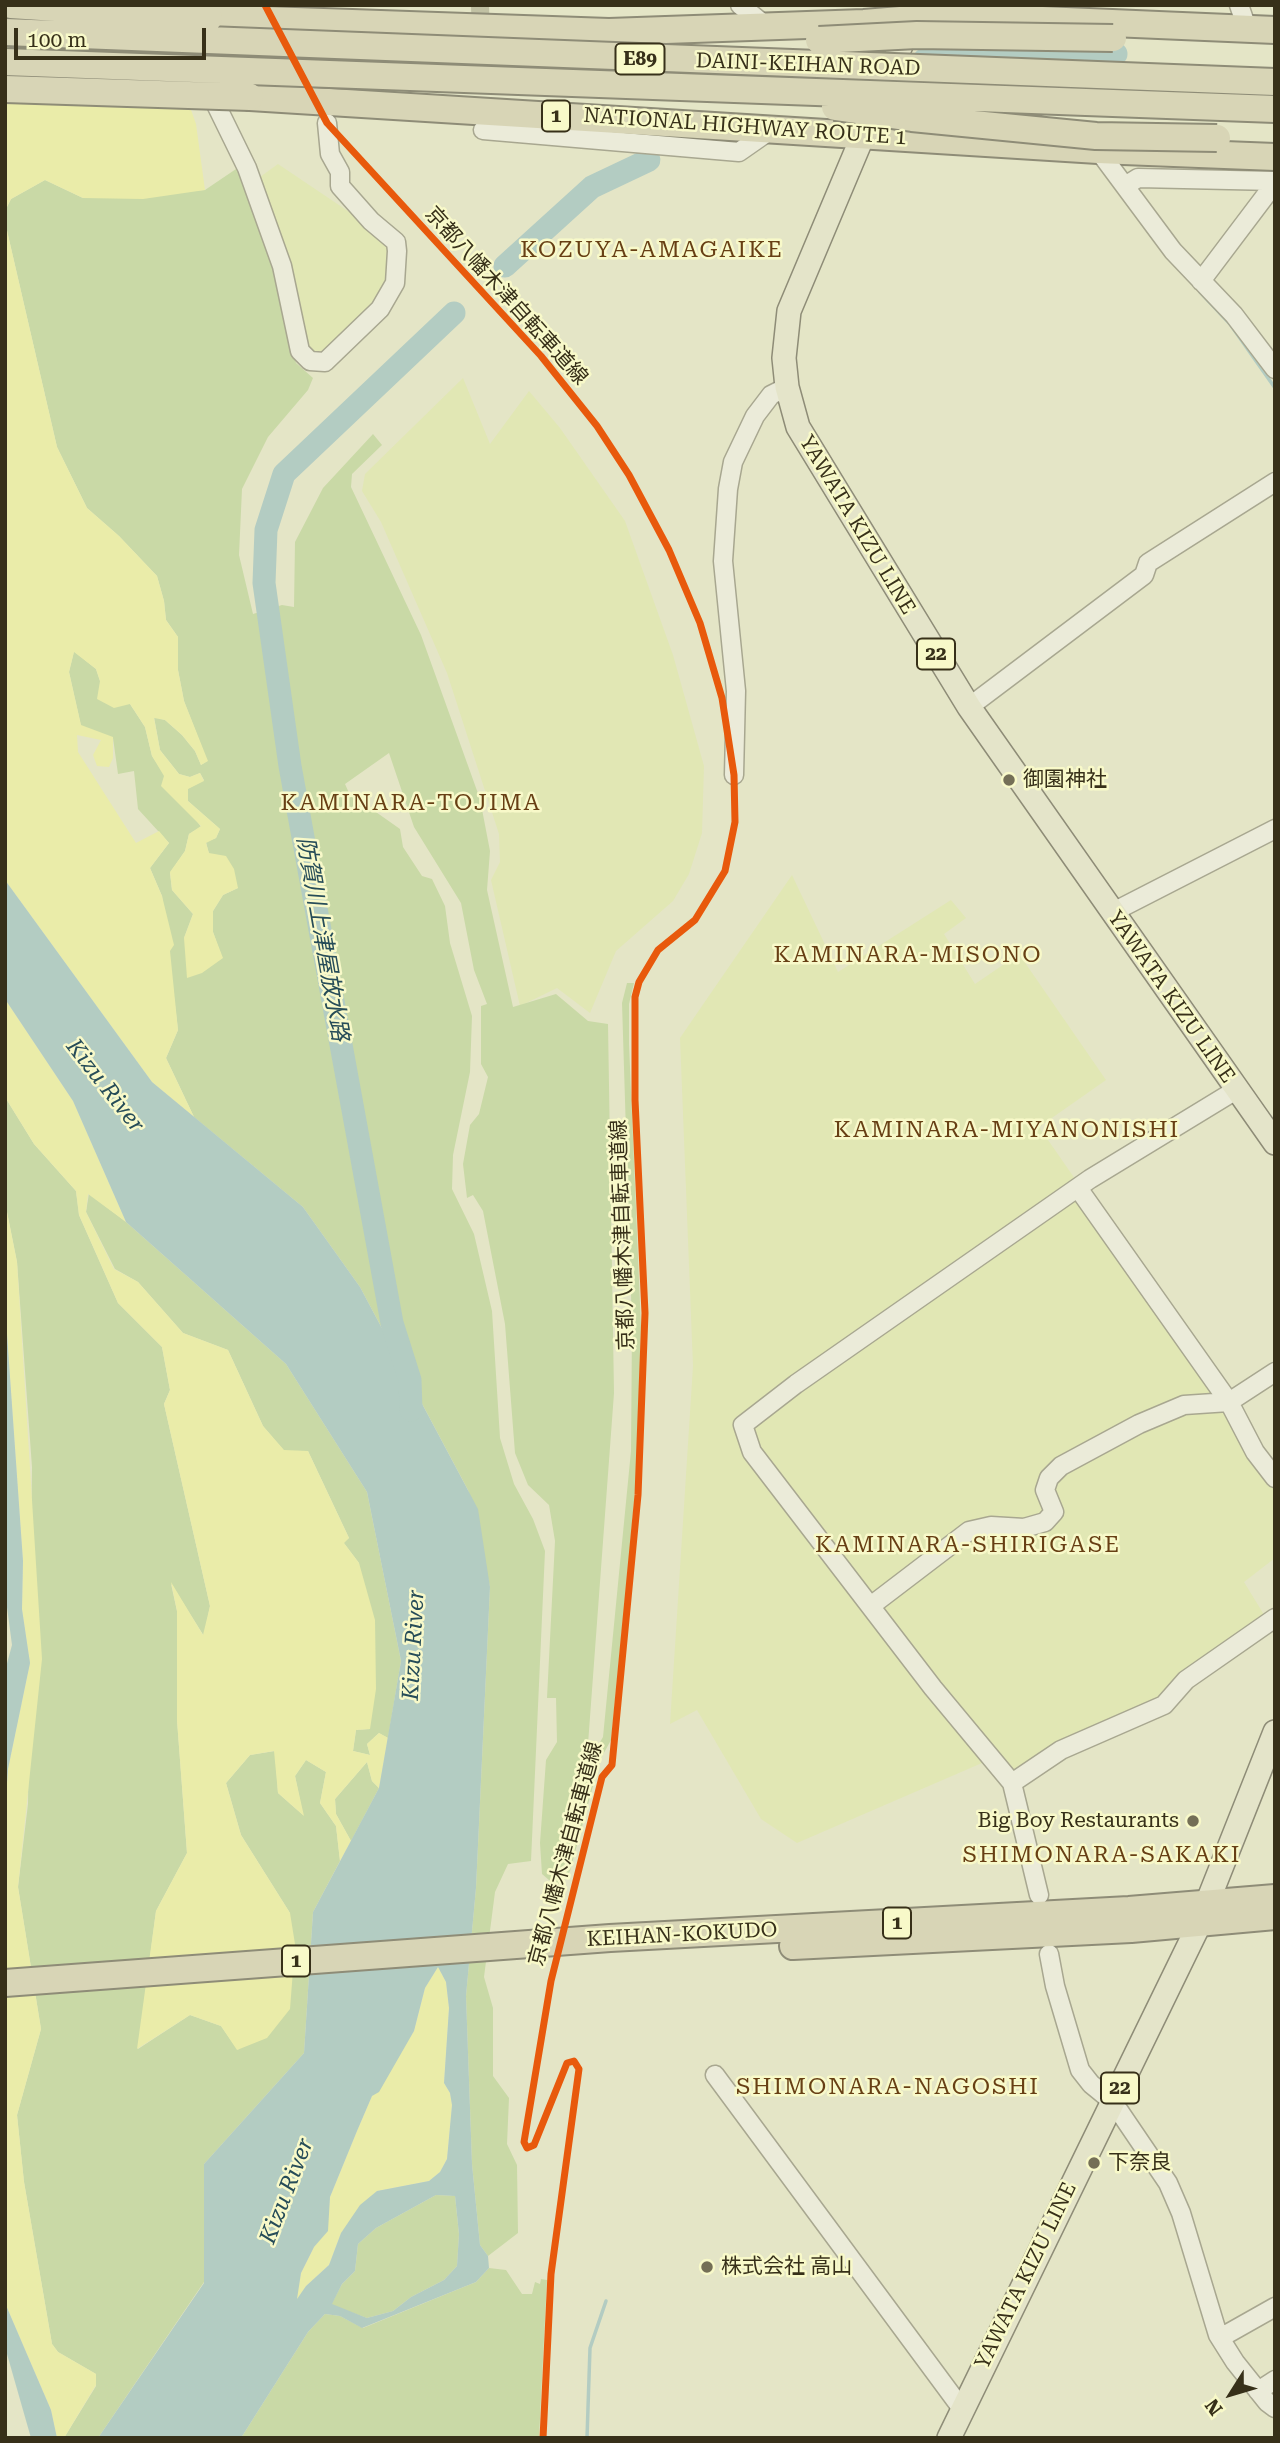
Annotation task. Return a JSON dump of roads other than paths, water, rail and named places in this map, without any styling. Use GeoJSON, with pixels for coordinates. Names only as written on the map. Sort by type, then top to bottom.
{"type":"FeatureCollection","features":[{"type":"Feature","properties":{"kind":"highway"},"geometry":{"type":"LineString","coordinates":[[11,5],[209,18],[609,32],[949,16],[1243,17],[1275,30]]}},
{"type":"Feature","properties":{"kind":"highway","name":"DAINI-KEIHAN ROAD"},"geometry":{"type":"LineString","coordinates":[[5,32],[1275,82]]}},
{"type":"Feature","properties":{"kind":"highway"},"geometry":{"type":"LineString","coordinates":[[524,53],[917,35],[1113,38],[1275,46]]}},
{"type":"Feature","properties":{"kind":"highway","name":"DAINI-KEIHAN ROAD"},"geometry":{"type":"LineString","coordinates":[[5,62],[1275,109]]}},
{"type":"Feature","properties":{"kind":"highway"},"geometry":{"type":"LineString","coordinates":[[498,80],[566,88],[745,97],[1096,136],[1275,140]]}},
{"type":"Feature","properties":{"kind":"highway","name":"NATIONAL HIGHWAY ROUTE 1"},"geometry":{"type":"LineString","coordinates":[[5,89],[250,97],[772,128],[867,126],[1098,150],[1275,157]]}},
{"type":"Feature","properties":{"kind":"highway","name":"KEIHAN-KOKUDO"},"geometry":{"type":"LineString","coordinates":[[1203,1913],[1275,1898]]}},
{"type":"Feature","properties":{"kind":"highway","name":"KEIHAN-KOKUDO"},"geometry":{"type":"LineString","coordinates":[[5,1983],[586,1949],[1129,1910],[1275,1916]]}},
{"type":"Feature","properties":{"kind":"highway","name":"KEIHAN-KOKUDO"},"geometry":{"type":"LineString","coordinates":[[5,2001],[586,1949]]}},
{"type":"Feature","properties":{"kind":"main road","name":"YAWATA KIZU LINE"},"geometry":{"type":"LineString","coordinates":[[913,18],[789,311],[784,358],[787,387],[798,427],[970,708],[1275,1143]]}},
{"type":"Feature","properties":{"kind":"main road","name":"YAWATA KIZU LINE"},"geometry":{"type":"LineString","coordinates":[[949,2438],[1203,1913],[1275,1732]]}},
{"type":"Feature","properties":{"kind":"street"},"geometry":{"type":"LineString","coordinates":[[167,5],[247,168],[282,266],[300,351],[310,361],[326,362],[380,309],[395,282],[397,251],[396,242],[371,221],[340,186],[340,172],[330,154],[327,123]]}},
{"type":"Feature","properties":{"kind":"street"},"geometry":{"type":"LineString","coordinates":[[740,5],[766,26]]}},
{"type":"Feature","properties":{"kind":"street"},"geometry":{"type":"LineString","coordinates":[[483,130],[739,152],[772,128]]}},
{"type":"Feature","properties":{"kind":"street"},"geometry":{"type":"LineString","coordinates":[[1098,150],[1173,251],[1234,315],[1275,369]]}},
{"type":"Feature","properties":{"kind":"street"},"geometry":{"type":"LineString","coordinates":[[1125,186],[1138,178],[1275,182]]}},
{"type":"Feature","properties":{"kind":"street"},"geometry":{"type":"LineString","coordinates":[[1201,281],[1275,182]]}},
{"type":"Feature","properties":{"kind":"street"},"geometry":{"type":"LineString","coordinates":[[734,775],[736,691],[723,561],[728,489],[733,462],[755,416],[771,395],[787,387]]}},
{"type":"Feature","properties":{"kind":"street"},"geometry":{"type":"LineString","coordinates":[[970,708],[1144,575],[1148,564],[1275,482]]}},
{"type":"Feature","properties":{"kind":"street"},"geometry":{"type":"LineString","coordinates":[[1112,912],[1275,829]]}},
{"type":"Feature","properties":{"kind":"street"},"geometry":{"type":"LineString","coordinates":[[1039,1895],[1012,1783],[933,1688],[872,1605],[752,1452],[743,1426],[796,1384],[1078,1188],[1236,1090]]}},
{"type":"Feature","properties":{"kind":"street"},"geometry":{"type":"LineString","coordinates":[[1078,1188],[1229,1402],[1255,1452],[1275,1478]]}},
{"type":"Feature","properties":{"kind":"street"},"geometry":{"type":"LineString","coordinates":[[872,1605],[969,1531],[990,1526],[1024,1528],[1045,1522],[1054,1512],[1045,1490],[1049,1478],[1061,1466],[1139,1424],[1184,1405],[1229,1402],[1275,1372]]}},
{"type":"Feature","properties":{"kind":"street"},"geometry":{"type":"LineString","coordinates":[[1012,1783],[1062,1750],[1105,1734],[1164,1705],[1186,1680],[1275,1618]]}},
{"type":"Feature","properties":{"kind":"street"},"geometry":{"type":"LineString","coordinates":[[1049,1954],[1055,1986],[1080,2070],[1091,2084],[1113,2102],[1168,2183],[1181,2213],[1220,2338],[1258,2391],[1275,2408]]}},
{"type":"Feature","properties":{"kind":"street"},"geometry":{"type":"LineString","coordinates":[[715,2075],[962,2409]]}},
{"type":"Feature","properties":{"kind":"street"},"geometry":{"type":"LineString","coordinates":[[1220,2338],[1275,2307]]}},
{"type":"Feature","properties":{"kind":"street"},"geometry":{"type":"LineString","coordinates":[[1258,2391],[1275,2380]]}},
{"type":"Feature","properties":{"kind":"water","name":"Kizu River"},"geometry":{"type":"Polygon","coordinates":[[[5,880],[152,1082],[303,1207],[360,1287],[478,1509],[490,1587],[476,1888],[466,1996],[472,2164],[480,2245],[488,2256],[489,2268],[476,2282],[362,2328],[340,2316],[325,2314],[308,2332],[241,2438],[98,2438],[204,2283],[204,2164],[304,2053],[313,1912],[379,1788],[401,1661],[367,1492],[286,1364],[126,1222],[73,1101],[5,999],[5,880]],[[438,1967],[425,1988],[414,2031],[379,2092],[372,2096],[357,2131],[330,2197],[328,2231],[314,2247],[301,2273],[297,2299],[306,2286],[329,2265],[341,2233],[360,2205],[377,2191],[429,2181],[440,2172],[447,2159],[452,2105],[450,2093],[444,2083],[449,2008],[446,1982],[438,1967]],[[436,2195],[376,2228],[358,2244],[355,2271],[342,2284],[332,2304],[367,2318],[393,2311],[411,2297],[444,2280],[457,2266],[459,2234],[455,2196],[436,2195]]]}},
{"type":"Feature","properties":{"kind":"water"},"geometry":{"type":"Polygon","coordinates":[[[5,1306],[23,1561],[22,1609],[30,1663],[8,1769],[5,1811],[5,1671],[12,1645],[5,1592],[5,1306]]]}},
{"type":"Feature","properties":{"kind":"water"},"geometry":{"type":"Polygon","coordinates":[[[5,2303],[51,2410],[57,2438],[31,2438],[5,2347],[5,2303]]]}},
{"type":"Feature","properties":{"kind":"waterway","name":"防賀川上津屋放水路"},"geometry":{"type":"LineString","coordinates":[[924,60],[1000,51],[1116,54]]}},
{"type":"Feature","properties":{"kind":"waterway","name":"防賀川上津屋放水路"},"geometry":{"type":"LineString","coordinates":[[505,266],[592,187],[649,160]]}},
{"type":"Feature","properties":{"kind":"waterway"},"geometry":{"type":"LineString","coordinates":[[1200,292],[1230,324],[1275,388]]}},
{"type":"Feature","properties":{"kind":"waterway","name":"防賀川上津屋放水路"},"geometry":{"type":"LineString","coordinates":[[411,1410],[410,1380],[392,1323],[290,766],[264,583],[266,530],[284,474],[454,313]]}},
{"type":"Feature","properties":{"kind":"waterway"},"geometry":{"type":"LineString","coordinates":[[587,2438],[590,2348],[606,2301]]}},
{"type":"Feature","properties":{"kind":"tunnel"},"geometry":{"type":"LineString","coordinates":[[480,5],[481,39]]}},
{"type":"Feature","properties":{"kind":"place","name":"御園神社"},"geometry":{"type":"Point","coordinates":[1009,780]}},
{"type":"Feature","properties":{"kind":"place","name":"Big Boy Restaurants"},"geometry":{"type":"Point","coordinates":[1193,1821]}},
{"type":"Feature","properties":{"kind":"place","name":"下奈良"},"geometry":{"type":"Point","coordinates":[1094,2163]}},
{"type":"Feature","properties":{"kind":"place","name":"株式会社 高山"},"geometry":{"type":"Point","coordinates":[707,2267]}},
{"type":"Feature","properties":{"kind":"district","name":"KOZUYA-AMAGAIKE"},"geometry":{"type":"Point","coordinates":[652,250]}},
{"type":"Feature","properties":{"kind":"district","name":"KAMINARA-TOJIMA"},"geometry":{"type":"Point","coordinates":[411,803]}},
{"type":"Feature","properties":{"kind":"district","name":"KAMINARA-MISONO"},"geometry":{"type":"Point","coordinates":[908,955]}},
{"type":"Feature","properties":{"kind":"district","name":"KAMINARA-MIYANONISHI"},"geometry":{"type":"Point","coordinates":[1007,1130]}},
{"type":"Feature","properties":{"kind":"district","name":"KAMINARA-SHIRIGASE"},"geometry":{"type":"Point","coordinates":[968,1545]}},
{"type":"Feature","properties":{"kind":"district","name":"SHIMONARA-SAKAKI"},"geometry":{"type":"Point","coordinates":[1102,1855]}},
{"type":"Feature","properties":{"kind":"district","name":"SHIMONARA-NAGOSHI"},"geometry":{"type":"Point","coordinates":[888,2087]}}]}
